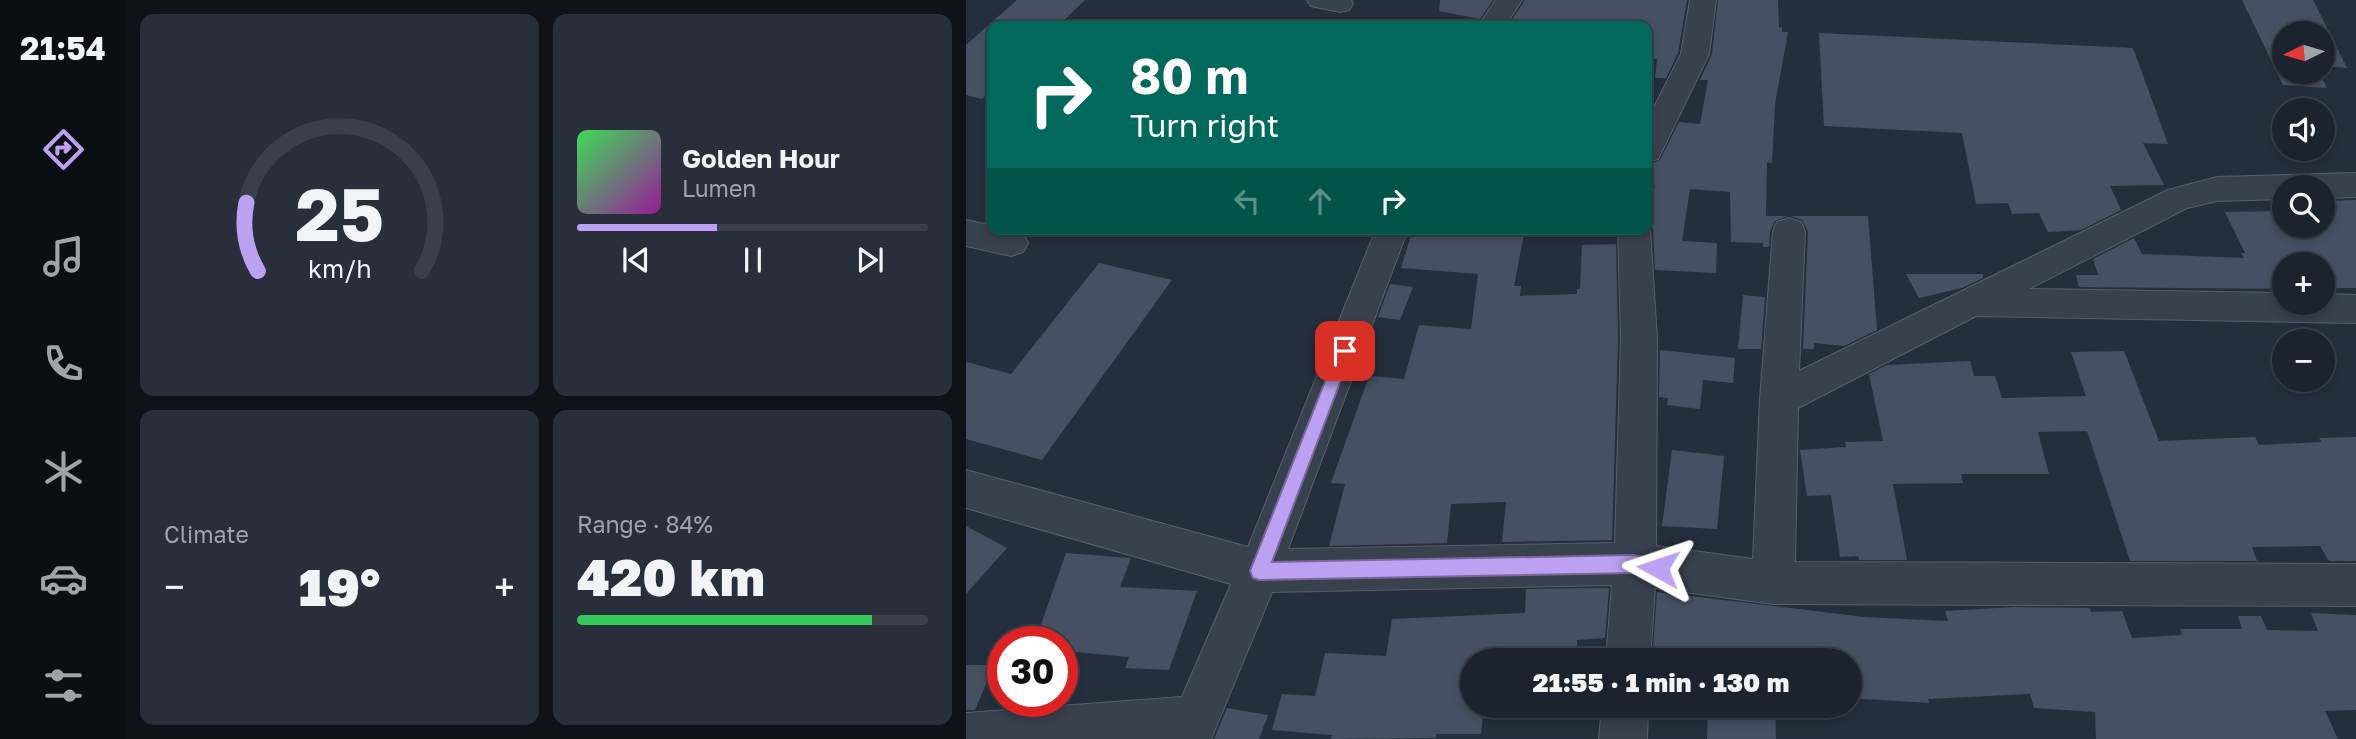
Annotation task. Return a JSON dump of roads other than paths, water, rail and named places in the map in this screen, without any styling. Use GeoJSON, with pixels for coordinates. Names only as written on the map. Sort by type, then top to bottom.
{"type":"FeatureCollection","features":[{"type":"Feature","properties":{"kind":"street"},"geometry":{"type":"LineString","coordinates":[[1494,21],[1509,0]]}},
{"type":"Feature","properties":{"kind":"street"},"geometry":{"type":"LineString","coordinates":[[1652,142],[1695,54],[1703,0]]}},
{"type":"Feature","properties":{"kind":"street"},"geometry":{"type":"LineString","coordinates":[[1779,399],[2179,198],[2217,190],[2356,185]]}},
{"type":"Feature","properties":{"kind":"street"},"geometry":{"type":"LineString","coordinates":[[1773,583],[1779,399],[1789,231]]}},
{"type":"Feature","properties":{"kind":"street"},"geometry":{"type":"LineString","coordinates":[[966,233],[1012,243]]}},
{"type":"Feature","properties":{"kind":"street"},"geometry":{"type":"LineString","coordinates":[[966,737],[1191,729],[1259,571],[1390,235]]}},
{"type":"Feature","properties":{"kind":"street"},"geometry":{"type":"LineString","coordinates":[[1629,648],[1634,564],[1639,339],[1634,235]]}},
{"type":"Feature","properties":{"kind":"street"},"geometry":{"type":"LineString","coordinates":[[1973,303],[2356,309]]}},
{"type":"Feature","properties":{"kind":"street"},"geometry":{"type":"LineString","coordinates":[[966,489],[1259,571],[1634,564],[1773,583],[2356,585]]}},
{"type":"Feature","properties":{"kind":"street"},"geometry":{"type":"LineString","coordinates":[[1623,739],[1624,718]]}}]}
